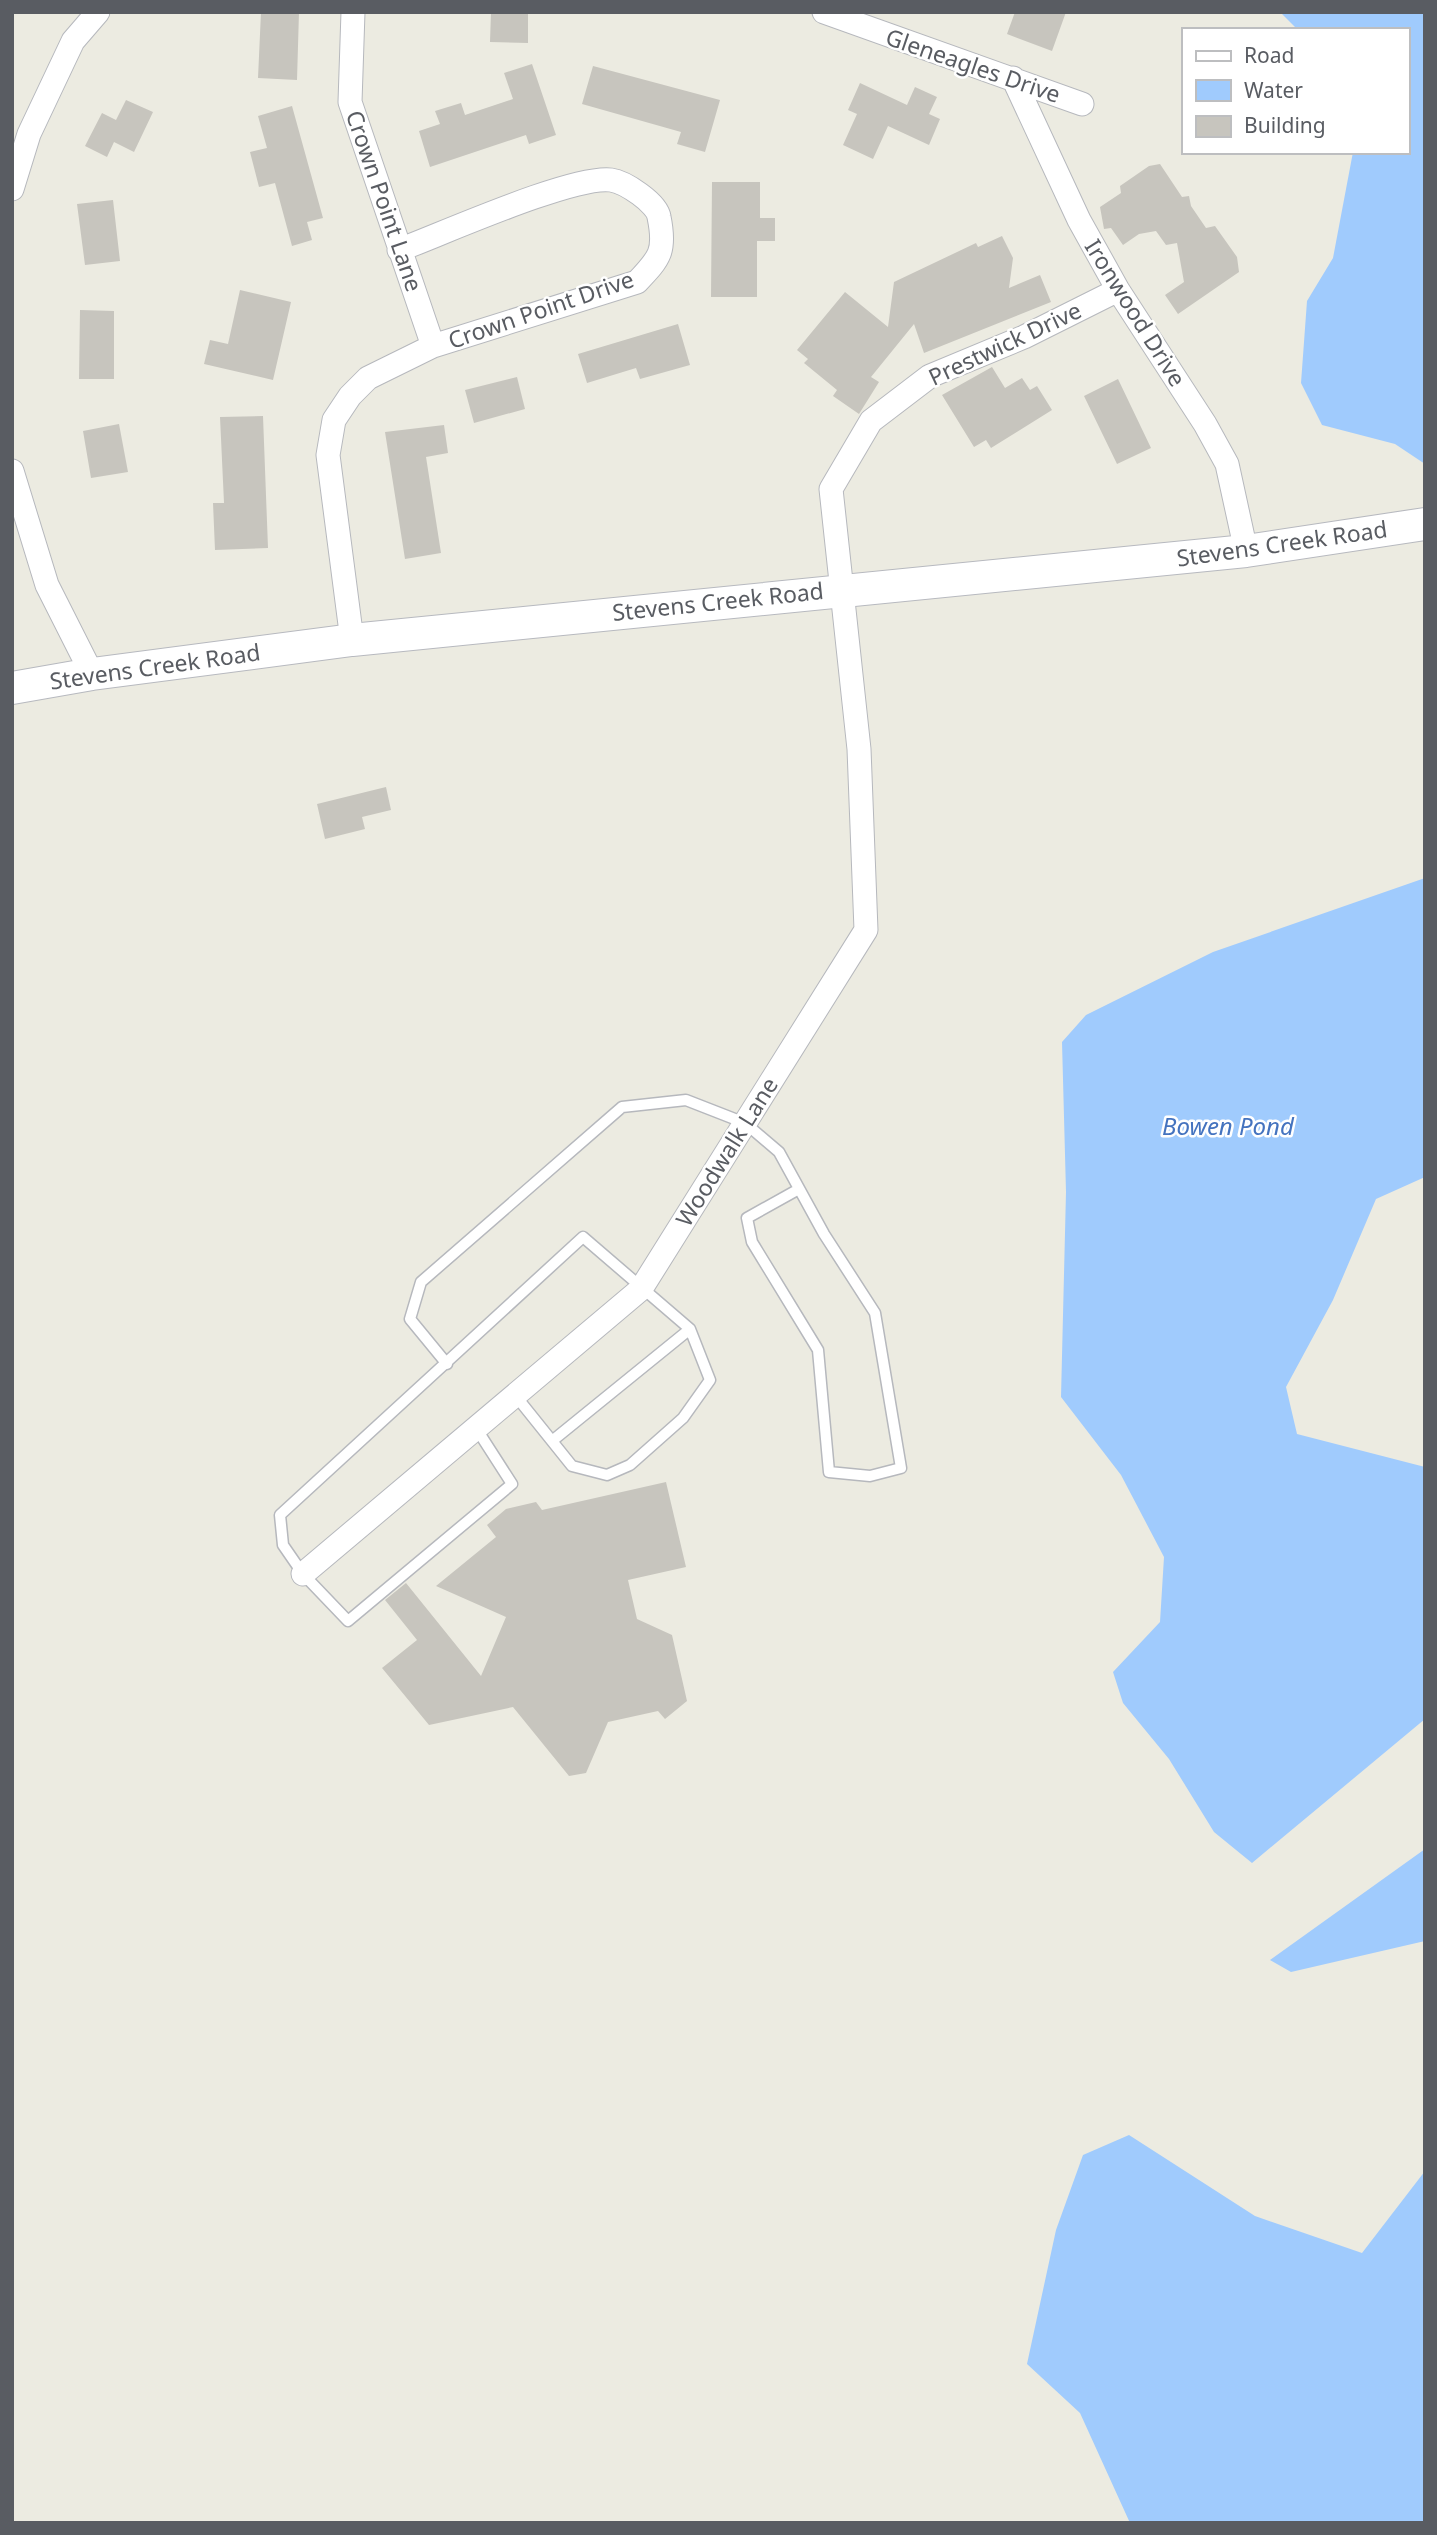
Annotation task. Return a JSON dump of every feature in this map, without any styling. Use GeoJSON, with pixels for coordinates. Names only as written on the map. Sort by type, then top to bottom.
{"type":"FeatureCollection","features":[{"type":"Feature","properties":{"kind":"street"},"geometry":{"type":"LineString","coordinates":[[12,189],[29,134],[73,41],[98,12]]}},
{"type":"Feature","properties":{"kind":"street","name":"Crown Point Lane"},"geometry":{"type":"LineString","coordinates":[[353,12],[350,102],[433,346]]}},
{"type":"Feature","properties":{"kind":"street","name":"Gleneagles Drive"},"geometry":{"type":"LineString","coordinates":[[824,12],[1082,104]]}},
{"type":"Feature","properties":{"kind":"street","name":"Ironwood Drive"},"geometry":{"type":"LineString","coordinates":[[1013,78],[1079,220],[1118,290],[1205,424],[1227,464],[1247,551]]}},
{"type":"Feature","properties":{"kind":"street","name":"Crown Point Drive"},"geometry":{"type":"LineString","coordinates":[[352,640],[328,455],[334,420],[350,396],[368,378],[433,346],[636,282],[658,260],[664,241],[658,212],[652,202],[612,180],[574,184],[399,250]]}},
{"type":"Feature","properties":{"kind":"street","name":"Prestwick Drive"},"geometry":{"type":"LineString","coordinates":[[843,589],[831,489],[871,421],[930,376],[1024,337],[1118,290]]}},
{"type":"Feature","properties":{"kind":"street"},"geometry":{"type":"LineString","coordinates":[[12,471],[47,585],[92,674]]}},
{"type":"Feature","properties":{"kind":"street","name":"Stevens Creek Road"},"geometry":{"type":"LineString","coordinates":[[12,688],[92,674],[352,640],[843,589],[998,578],[1247,551],[1412,526]]}},
{"type":"Feature","properties":{"kind":"street","name":"Woodwalk Lane"},"geometry":{"type":"LineString","coordinates":[[303,1574],[641,1289],[866,930],[859,750],[843,589]]}},
{"type":"Feature","properties":{"kind":"lane"},"geometry":{"type":"LineString","coordinates":[[447,1364],[410,1319],[421,1282],[622,1107],[686,1100],[745,1123],[779,1152],[875,1313],[901,1468],[870,1476],[829,1472],[818,1350],[752,1242],[747,1218],[799,1189]]}},
{"type":"Feature","properties":{"kind":"lane"},"geometry":{"type":"LineString","coordinates":[[476,1428],[512,1484],[348,1621],[303,1574],[283,1545],[279,1515],[583,1237],[690,1329],[707,1364],[710,1380],[683,1418],[630,1465],[607,1475],[572,1466],[515,1395]]}},
{"type":"Feature","properties":{"kind":"lane"},"geometry":{"type":"LineString","coordinates":[[552,1441],[690,1329]]}},
{"type":"Feature","properties":{"kind":"water"},"geometry":{"type":"Polygon","coordinates":[[[1280,12],[1425,12],[1425,464],[1395,444],[1322,425],[1301,383],[1307,301],[1333,258],[1353,154],[1409,154],[1409,28],[1296,28],[1280,12]]]}},
{"type":"Feature","properties":{"kind":"water","name":"Bowen Pond"},"geometry":{"type":"Polygon","coordinates":[[[1425,878],[1425,1177],[1376,1199],[1333,1300],[1286,1387],[1297,1434],[1425,1467],[1425,1719],[1252,1863],[1214,1832],[1169,1759],[1123,1703],[1113,1672],[1160,1622],[1164,1557],[1121,1475],[1061,1397],[1066,1192],[1062,1042],[1086,1015],[1213,952],[1425,878]]]}},
{"type":"Feature","properties":{"kind":"water"},"geometry":{"type":"Polygon","coordinates":[[[1425,1849],[1425,1941],[1291,1972],[1270,1960],[1425,1849]]]}},
{"type":"Feature","properties":{"kind":"water"},"geometry":{"type":"Polygon","coordinates":[[[1129,2135],[1255,2216],[1362,2253],[1425,2171],[1425,2523],[1130,2523],[1080,2413],[1027,2364],[1056,2230],[1083,2155],[1129,2135]]]}},
{"type":"Feature","properties":{"kind":"building"},"geometry":{"type":"Polygon","coordinates":[[[261,12],[299,12],[297,80],[258,78],[261,12]]]}},
{"type":"Feature","properties":{"kind":"building"},"geometry":{"type":"Polygon","coordinates":[[[491,12],[528,12],[528,43],[490,42],[491,12]]]}},
{"type":"Feature","properties":{"kind":"building"},"geometry":{"type":"Polygon","coordinates":[[[1015,12],[1066,12],[1052,51],[1007,34],[1015,12]]]}},
{"type":"Feature","properties":{"kind":"building"},"geometry":{"type":"Polygon","coordinates":[[[532,64],[556,135],[529,144],[526,135],[430,167],[419,131],[440,124],[435,111],[461,103],[465,115],[513,99],[504,73],[532,64]]]}},
{"type":"Feature","properties":{"kind":"building"},"geometry":{"type":"Polygon","coordinates":[[[593,66],[720,100],[705,152],[677,144],[681,132],[582,104],[593,66]]]}},
{"type":"Feature","properties":{"kind":"building"},"geometry":{"type":"Polygon","coordinates":[[[860,83],[907,105],[915,87],[937,97],[929,114],[940,119],[929,145],[888,126],[873,159],[843,145],[857,114],[848,110],[860,83]]]}},
{"type":"Feature","properties":{"kind":"building"},"geometry":{"type":"Polygon","coordinates":[[[126,100],[153,112],[134,152],[114,142],[107,157],[85,146],[102,113],[116,120],[126,100]]]}},
{"type":"Feature","properties":{"kind":"building"},"geometry":{"type":"Polygon","coordinates":[[[292,106],[323,218],[307,222],[312,240],[292,246],[275,183],[259,187],[250,152],[267,148],[258,116],[292,106]]]}},
{"type":"Feature","properties":{"kind":"building"},"geometry":{"type":"Polygon","coordinates":[[[1160,164],[1182,197],[1189,196],[1191,206],[1206,228],[1215,226],[1237,257],[1239,272],[1178,314],[1165,295],[1184,282],[1177,243],[1166,245],[1156,231],[1139,234],[1123,245],[1111,228],[1104,229],[1100,207],[1121,193],[1120,186],[1149,166],[1160,164]]]}},
{"type":"Feature","properties":{"kind":"building"},"geometry":{"type":"Polygon","coordinates":[[[712,182],[760,182],[760,218],[775,218],[775,241],[757,241],[757,297],[711,297],[712,182]]]}},
{"type":"Feature","properties":{"kind":"building"},"geometry":{"type":"Polygon","coordinates":[[[113,200],[120,261],[85,265],[77,204],[113,200]]]}},
{"type":"Feature","properties":{"kind":"building"},"geometry":{"type":"Polygon","coordinates":[[[1002,236],[1013,258],[1009,288],[1040,275],[1051,302],[924,353],[914,324],[871,377],[879,382],[859,414],[833,396],[837,390],[804,363],[808,359],[797,350],[845,292],[888,327],[894,282],[976,243],[978,247],[1002,236]]]}},
{"type":"Feature","properties":{"kind":"building"},"geometry":{"type":"Polygon","coordinates":[[[240,290],[291,302],[273,380],[204,364],[210,340],[228,344],[240,290]]]}},
{"type":"Feature","properties":{"kind":"building"},"geometry":{"type":"Polygon","coordinates":[[[80,310],[114,311],[114,379],[79,379],[80,310]]]}},
{"type":"Feature","properties":{"kind":"building"},"geometry":{"type":"Polygon","coordinates":[[[678,324],[690,365],[640,379],[636,368],[587,383],[578,354],[678,324]]]}},
{"type":"Feature","properties":{"kind":"building"},"geometry":{"type":"Polygon","coordinates":[[[992,367],[1005,388],[1022,378],[1030,390],[1037,386],[1052,410],[991,448],[986,440],[974,447],[942,395],[992,367]]]}},
{"type":"Feature","properties":{"kind":"building"},"geometry":{"type":"Polygon","coordinates":[[[517,377],[525,409],[474,423],[465,390],[517,377]]]}},
{"type":"Feature","properties":{"kind":"building"},"geometry":{"type":"Polygon","coordinates":[[[1118,379],[1151,448],[1117,464],[1084,396],[1118,379]]]}},
{"type":"Feature","properties":{"kind":"building"},"geometry":{"type":"Polygon","coordinates":[[[263,416],[268,548],[215,550],[213,503],[224,503],[220,417],[263,416]]]}},
{"type":"Feature","properties":{"kind":"building"},"geometry":{"type":"Polygon","coordinates":[[[119,424],[128,472],[91,478],[83,431],[119,424]]]}},
{"type":"Feature","properties":{"kind":"building"},"geometry":{"type":"Polygon","coordinates":[[[444,425],[448,453],[426,457],[441,553],[405,559],[385,432],[444,425]]]}},
{"type":"Feature","properties":{"kind":"building"},"geometry":{"type":"Polygon","coordinates":[[[386,787],[391,810],[362,817],[365,829],[325,839],[317,804],[386,787]]]}},
{"type":"Feature","properties":{"kind":"building"},"geometry":{"type":"Polygon","coordinates":[[[666,1482],[686,1567],[628,1580],[637,1619],[672,1635],[687,1701],[665,1719],[658,1711],[608,1722],[586,1773],[569,1776],[513,1707],[429,1725],[382,1668],[417,1640],[385,1600],[406,1583],[481,1676],[506,1617],[436,1586],[496,1537],[487,1525],[506,1509],[536,1502],[542,1510],[666,1482]]]}}]}
